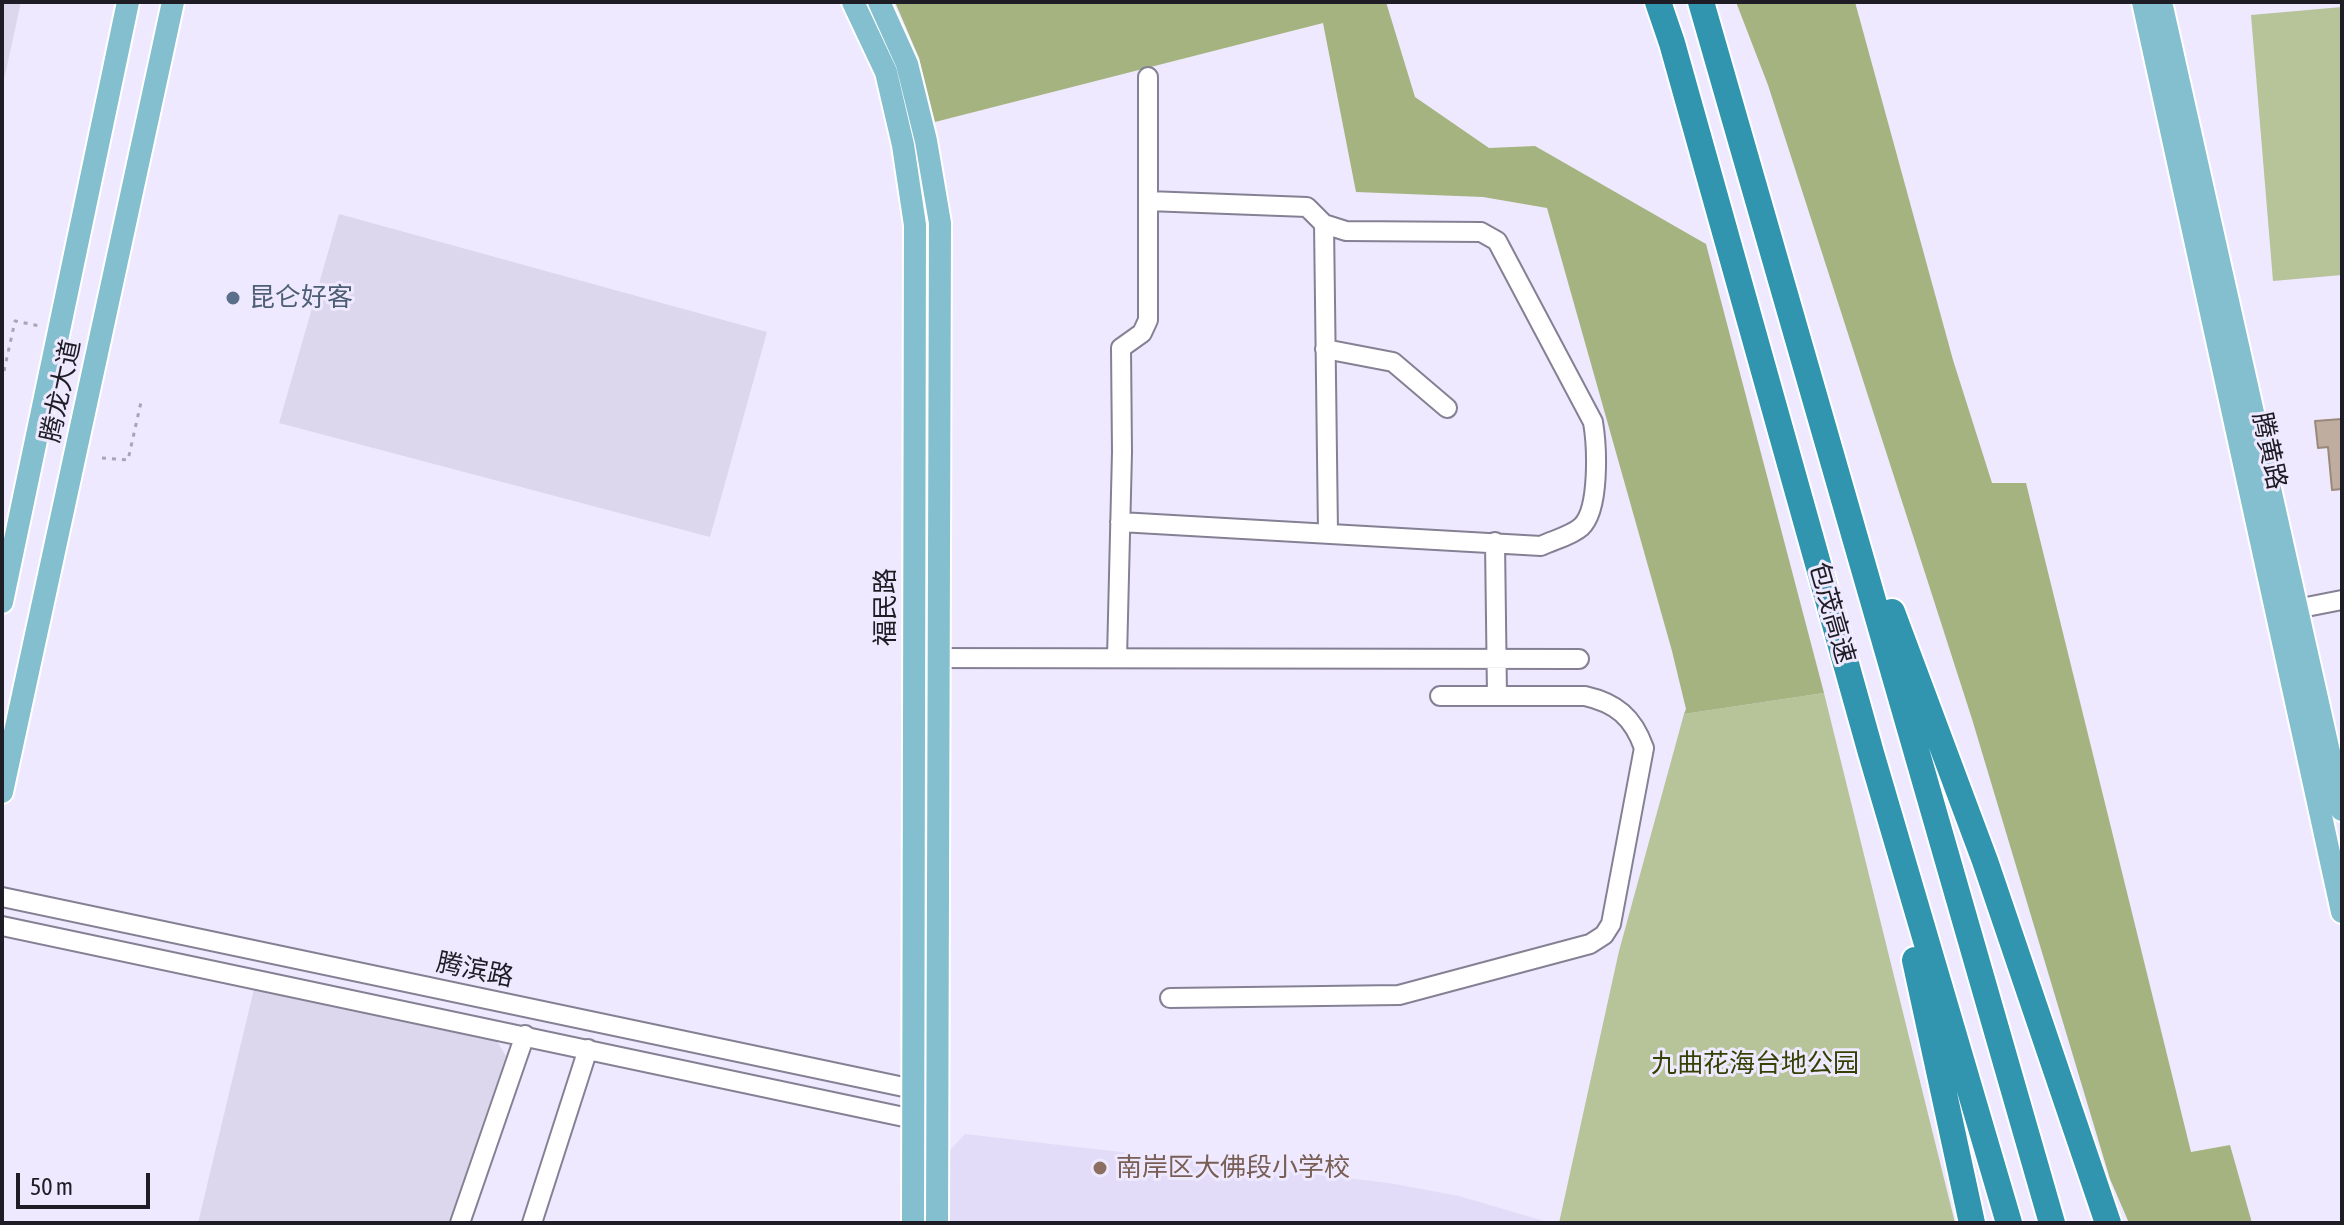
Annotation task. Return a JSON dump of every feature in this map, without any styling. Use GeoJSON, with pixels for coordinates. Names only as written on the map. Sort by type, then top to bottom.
{"type":"FeatureCollection","features":[{"type":"Feature","properties":{"kind":"highway","name":"包茂高速"},"geometry":{"type":"LineString","coordinates":[[1658,2],[1681,73],[1871,753],[2009,1223]]}},
{"type":"Feature","properties":{"kind":"highway","name":"包茂高速"},"geometry":{"type":"LineString","coordinates":[[1701,2],[2052,1223]]}},
{"type":"Feature","properties":{"kind":"highway"},"geometry":{"type":"LineString","coordinates":[[1826,439],[1985,861],[2108,1223]]}},
{"type":"Feature","properties":{"kind":"highway"},"geometry":{"type":"LineString","coordinates":[[1871,753],[1972,1223]]}},
{"type":"Feature","properties":{"kind":"main road","name":"腾龙大道"},"geometry":{"type":"LineString","coordinates":[[2,602],[128,2]]}},
{"type":"Feature","properties":{"kind":"main road","name":"腾龙大道"},"geometry":{"type":"LineString","coordinates":[[2,792],[173,2]]}},
{"type":"Feature","properties":{"kind":"main road","name":"福民路"},"geometry":{"type":"LineString","coordinates":[[853,2],[886,72],[903,145],[915,225],[913,1223]]}},
{"type":"Feature","properties":{"kind":"main road","name":"福民路"},"geometry":{"type":"LineString","coordinates":[[879,2],[907,64],[926,141],[940,223],[937,1223]]}},
{"type":"Feature","properties":{"kind":"main road","name":"腾黄路"},"geometry":{"type":"LineString","coordinates":[[2143,2],[2287,611],[2342,810]]}},
{"type":"Feature","properties":{"kind":"main road","name":"腾黄路"},"geometry":{"type":"LineString","coordinates":[[2161,2],[2287,611],[2342,912]]}},
{"type":"Feature","properties":{"kind":"street"},"geometry":{"type":"LineString","coordinates":[[1117,658],[1121,348],[1142,333],[1148,320],[1148,77]]}},
{"type":"Feature","properties":{"kind":"street"},"geometry":{"type":"LineString","coordinates":[[1120,522],[1541,546],[1581,528],[1591,514],[1597,446],[1593,422],[1582,399],[1497,241],[1481,232],[1346,231],[1324,224],[1307,207],[1148,201]]}},
{"type":"Feature","properties":{"kind":"street"},"geometry":{"type":"LineString","coordinates":[[1324,224],[1328,533]]}},
{"type":"Feature","properties":{"kind":"street"},"geometry":{"type":"LineString","coordinates":[[1325,349],[1393,362],[1447,408]]}},
{"type":"Feature","properties":{"kind":"street"},"geometry":{"type":"LineString","coordinates":[[1495,542],[1497,696]]}},
{"type":"Feature","properties":{"kind":"street"},"geometry":{"type":"LineString","coordinates":[[2287,611],[2342,600]]}},
{"type":"Feature","properties":{"kind":"street"},"geometry":{"type":"LineString","coordinates":[[914,658],[1579,659]]}},
{"type":"Feature","properties":{"kind":"street"},"geometry":{"type":"LineString","coordinates":[[1170,998],[1399,995],[1590,944],[1604,935],[1611,924],[1644,748],[1637,727],[1608,701],[1585,696],[1440,696]]}},
{"type":"Feature","properties":{"kind":"street","name":"腾滨路"},"geometry":{"type":"LineString","coordinates":[[2,897],[937,1094]]}},
{"type":"Feature","properties":{"kind":"street","name":"腾滨路"},"geometry":{"type":"LineString","coordinates":[[2,926],[937,1124]]}},
{"type":"Feature","properties":{"kind":"street"},"geometry":{"type":"LineString","coordinates":[[460,1223],[525,1035]]}},
{"type":"Feature","properties":{"kind":"street"},"geometry":{"type":"LineString","coordinates":[[532,1223],[588,1049]]}},
{"type":"Feature","properties":{"kind":"path"},"geometry":{"type":"LineString","coordinates":[[4,371],[15,321],[40,326]]}},
{"type":"Feature","properties":{"kind":"path"},"geometry":{"type":"LineString","coordinates":[[102,458],[128,460],[141,402]]}},
{"type":"Feature","properties":{"kind":"shaded area"},"geometry":{"type":"Polygon","coordinates":[[[2,2],[21,2],[2,89],[2,2]]]}},
{"type":"Feature","properties":{"kind":"shaded area"},"geometry":{"type":"Polygon","coordinates":[[[339,214],[767,332],[710,537],[279,423],[339,214]]]}},
{"type":"Feature","properties":{"kind":"shaded area"},"geometry":{"type":"Polygon","coordinates":[[[254,989],[495,1038],[506,1056],[449,1223],[198,1223],[254,989]]]}},
{"type":"Feature","properties":{"kind":"shaded area","name":"南岸区大佛段小学校"},"geometry":{"type":"Polygon","coordinates":[[[965,1134],[1389,1183],[1459,1196],[1551,1223],[948,1223],[948,1152],[965,1134]]]}},
{"type":"Feature","properties":{"kind":"green space"},"geometry":{"type":"Polygon","coordinates":[[[895,2],[1386,2],[1415,97],[1489,148],[1535,146],[1706,244],[1824,693],[1684,714],[1686,709],[1672,651],[1547,208],[1483,197],[1356,192],[1323,23],[935,122],[919,58],[895,2]]]}},
{"type":"Feature","properties":{"kind":"green space"},"geometry":{"type":"Polygon","coordinates":[[[1736,2],[1855,2],[1953,360],[1992,483],[2026,483],[2191,1152],[2230,1145],[2252,1223],[2129,1223],[2110,1179],[1972,719],[1768,85],[1736,2]]]}},
{"type":"Feature","properties":{"kind":"green space"},"geometry":{"type":"Polygon","coordinates":[[[2342,7],[2342,275],[2273,281],[2251,15],[2342,7]]]}},
{"type":"Feature","properties":{"kind":"green space","name":"九曲花海台地公园"},"geometry":{"type":"Polygon","coordinates":[[[1824,693],[1955,1223],[1559,1223],[1619,951],[1684,714],[1824,693]]]}},
{"type":"Feature","properties":{"kind":"building"},"geometry":{"type":"Polygon","coordinates":[[[2342,419],[2342,489],[2332,490],[2328,447],[2318,448],[2315,421],[2342,419]]]}},
{"type":"Feature","properties":{"kind":"place","name":"昆仑好客"},"geometry":{"type":"Point","coordinates":[233,298]}},
{"type":"Feature","properties":{"kind":"place","name":"南岸区大佛段小学校"},"geometry":{"type":"Point","coordinates":[1100,1168]}}]}
